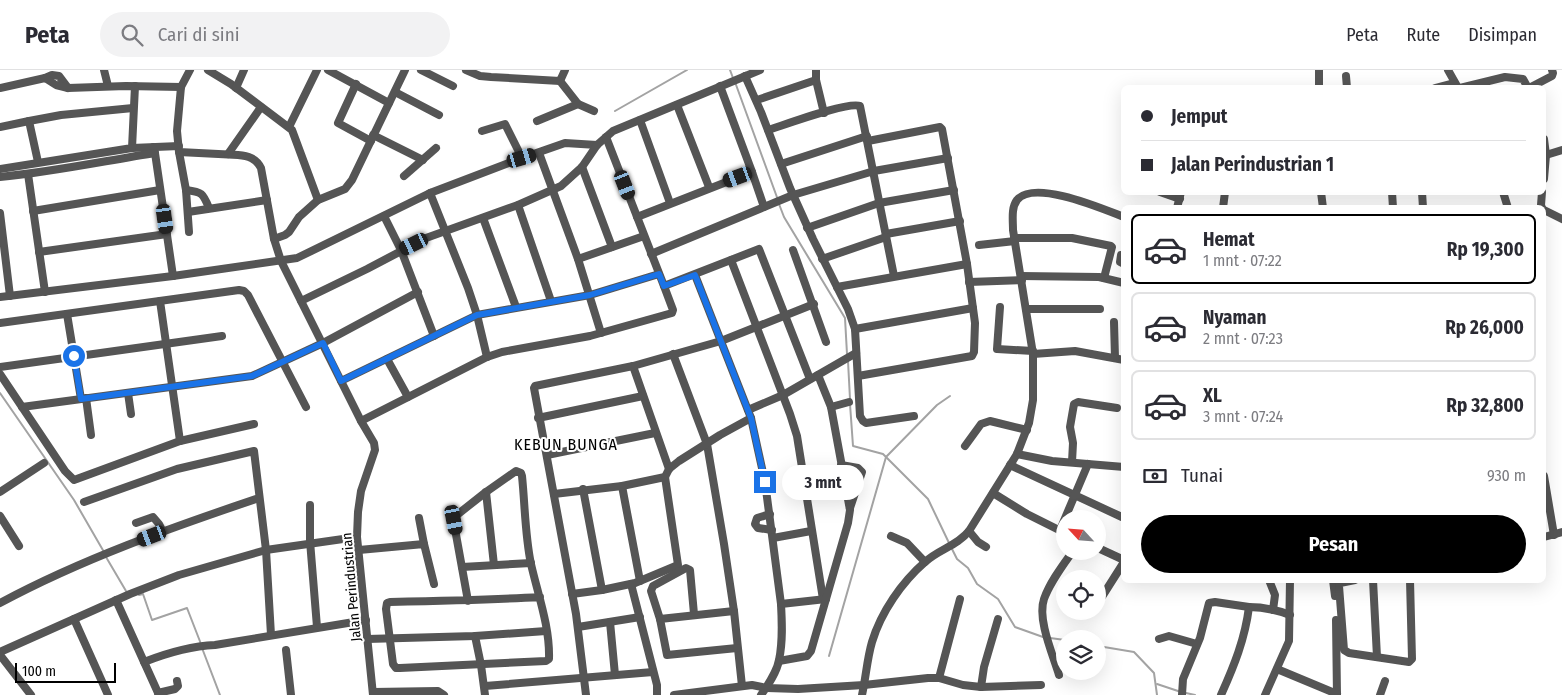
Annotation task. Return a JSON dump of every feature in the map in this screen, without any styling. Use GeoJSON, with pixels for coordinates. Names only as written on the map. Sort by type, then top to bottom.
{"type":"FeatureCollection","features":[{"type":"Feature","properties":{"kind":"street"},"geometry":{"type":"LineString","coordinates":[[104,70],[108,86]]}},
{"type":"Feature","properties":{"kind":"street"},"geometry":{"type":"LineString","coordinates":[[189,232],[186,190],[178,131],[181,87],[190,70]]}},
{"type":"Feature","properties":{"kind":"street"},"geometry":{"type":"LineString","coordinates":[[208,70],[236,88],[289,128],[296,137],[318,200]]}},
{"type":"Feature","properties":{"kind":"street"},"geometry":{"type":"LineString","coordinates":[[236,88],[244,70]]}},
{"type":"Feature","properties":{"kind":"street"},"geometry":{"type":"LineString","coordinates":[[289,128],[317,70]]}},
{"type":"Feature","properties":{"kind":"street"},"geometry":{"type":"LineString","coordinates":[[328,70],[389,103]]}},
{"type":"Feature","properties":{"kind":"street"},"geometry":{"type":"LineString","coordinates":[[274,239],[289,232],[299,217],[318,200],[345,189],[352,180],[405,70]]}},
{"type":"Feature","properties":{"kind":"street"},"geometry":{"type":"LineString","coordinates":[[421,70],[452,86]]}},
{"type":"Feature","properties":{"kind":"street"},"geometry":{"type":"LineString","coordinates":[[466,70],[560,81],[578,104],[594,111]]}},
{"type":"Feature","properties":{"kind":"street"},"geometry":{"type":"LineString","coordinates":[[560,81],[565,70]]}},
{"type":"Feature","properties":{"kind":"street"},"geometry":{"type":"LineString","coordinates":[[732,70],[734,80]]}},
{"type":"Feature","properties":{"kind":"street"},"geometry":{"type":"LineString","coordinates":[[301,301],[401,250],[445,231],[518,205],[566,184],[582,167],[597,145],[613,131],[760,70]]}},
{"type":"Feature","properties":{"kind":"street"},"geometry":{"type":"LineString","coordinates":[[816,70],[816,80],[824,112]]}},
{"type":"Feature","properties":{"kind":"street"},"geometry":{"type":"LineString","coordinates":[[1319,70],[1319,85]]}},
{"type":"Feature","properties":{"kind":"street"},"geometry":{"type":"LineString","coordinates":[[1448,70],[1456,85]]}},
{"type":"Feature","properties":{"kind":"street"},"geometry":{"type":"LineString","coordinates":[[1534,85],[1552,76],[1552,70]]}},
{"type":"Feature","properties":{"kind":"street"},"geometry":{"type":"LineString","coordinates":[[1462,85],[1514,74],[1524,80],[1526,85]]}},
{"type":"Feature","properties":{"kind":"street"},"geometry":{"type":"LineString","coordinates":[[745,76],[807,228],[848,309],[855,329],[854,354],[858,376],[860,416],[866,424],[914,416]]}},
{"type":"Feature","properties":{"kind":"street"},"geometry":{"type":"LineString","coordinates":[[1346,76],[1347,85]]}},
{"type":"Feature","properties":{"kind":"street"},"geometry":{"type":"LineString","coordinates":[[0,88],[45,78],[56,85],[68,88],[108,86],[181,87]]}},
{"type":"Feature","properties":{"kind":"street"},"geometry":{"type":"LineString","coordinates":[[756,100],[816,80]]}},
{"type":"Feature","properties":{"kind":"street"},"geometry":{"type":"LineString","coordinates":[[356,84],[338,122],[423,160]]}},
{"type":"Feature","properties":{"kind":"street"},"geometry":{"type":"LineString","coordinates":[[132,148],[135,86]]}},
{"type":"Feature","properties":{"kind":"street"},"geometry":{"type":"LineString","coordinates":[[720,86],[764,207]]}},
{"type":"Feature","properties":{"kind":"street"},"geometry":{"type":"LineString","coordinates":[[395,92],[439,115]]}},
{"type":"Feature","properties":{"kind":"street"},"geometry":{"type":"LineString","coordinates":[[536,121],[578,104]]}},
{"type":"Feature","properties":{"kind":"street"},"geometry":{"type":"LineString","coordinates":[[768,130],[824,112],[856,104],[860,105],[894,276]]}},
{"type":"Feature","properties":{"kind":"street"},"geometry":{"type":"LineString","coordinates":[[677,105],[709,187]]}},
{"type":"Feature","properties":{"kind":"street"},"geometry":{"type":"LineString","coordinates":[[0,169],[132,148],[154,150],[179,149],[228,154],[261,107]]}},
{"type":"Feature","properties":{"kind":"street"},"geometry":{"type":"LineString","coordinates":[[0,127],[62,115],[133,108]]}},
{"type":"Feature","properties":{"kind":"street"},"geometry":{"type":"LineString","coordinates":[[640,120],[670,203]]}},
{"type":"Feature","properties":{"kind":"street"},"geometry":{"type":"LineString","coordinates":[[29,121],[38,162]]}},
{"type":"Feature","properties":{"kind":"street"},"geometry":{"type":"LineString","coordinates":[[482,131],[505,124],[522,158]]}},
{"type":"Feature","properties":{"kind":"street"},"geometry":{"type":"LineString","coordinates":[[781,164],[868,139],[940,128],[943,131],[970,282],[975,323],[974,352],[972,356],[858,376]]}},
{"type":"Feature","properties":{"kind":"street"},"geometry":{"type":"LineString","coordinates":[[361,421],[487,357],[502,352],[601,333],[672,313],[673,310],[664,286],[606,137]]}},
{"type":"Feature","properties":{"kind":"street"},"geometry":{"type":"LineString","coordinates":[[0,297],[173,276],[297,258],[430,193],[522,158],[565,143],[597,145]]}},
{"type":"Feature","properties":{"kind":"street"},"geometry":{"type":"LineString","coordinates":[[404,176],[436,148]]}},
{"type":"Feature","properties":{"kind":"street"},"geometry":{"type":"LineString","coordinates":[[0,177],[28,174],[154,150]]}},
{"type":"Feature","properties":{"kind":"street"},"geometry":{"type":"LineString","coordinates":[[154,150],[173,276]]}},
{"type":"Feature","properties":{"kind":"street"},"geometry":{"type":"LineString","coordinates":[[1546,155],[1562,150]]}},
{"type":"Feature","properties":{"kind":"street"},"geometry":{"type":"LineString","coordinates":[[539,153],[578,259],[601,333]]}},
{"type":"Feature","properties":{"kind":"street","name":"Jalan Perindustrian"},"geometry":{"type":"LineString","coordinates":[[228,154],[246,156],[259,163],[268,200],[274,239],[281,261],[361,421],[371,437],[375,450],[362,490],[357,537],[373,693]]}},
{"type":"Feature","properties":{"kind":"street"},"geometry":{"type":"LineString","coordinates":[[651,254],[793,195],[874,171],[948,158]]}},
{"type":"Feature","properties":{"kind":"street"},"geometry":{"type":"LineString","coordinates":[[582,167],[612,247]]}},
{"type":"Feature","properties":{"kind":"street"},"geometry":{"type":"LineString","coordinates":[[637,217],[709,187],[752,172]]}},
{"type":"Feature","properties":{"kind":"street"},"geometry":{"type":"LineString","coordinates":[[28,174],[45,292]]}},
{"type":"Feature","properties":{"kind":"street"},"geometry":{"type":"LineString","coordinates":[[33,211],[160,190]]}},
{"type":"Feature","properties":{"kind":"street"},"geometry":{"type":"LineString","coordinates":[[186,190],[197,191],[204,195],[209,208]]}},
{"type":"Feature","properties":{"kind":"street"},"geometry":{"type":"LineString","coordinates":[[807,228],[879,203],[954,190]]}},
{"type":"Feature","properties":{"kind":"street"},"geometry":{"type":"LineString","coordinates":[[862,695],[870,649],[878,628],[901,587],[925,562],[961,540],[969,531],[1017,454],[1027,430],[1033,400],[1033,353],[1015,239],[1012,210],[1017,200],[1032,192],[1052,193],[1121,216]]}},
{"type":"Feature","properties":{"kind":"street"},"geometry":{"type":"LineString","coordinates":[[430,193],[477,315],[487,357]]}},
{"type":"Feature","properties":{"kind":"street"},"geometry":{"type":"LineString","coordinates":[[188,212],[268,200]]}},
{"type":"Feature","properties":{"kind":"street"},"geometry":{"type":"LineString","coordinates":[[518,205],[551,301]]}},
{"type":"Feature","properties":{"kind":"street"},"geometry":{"type":"LineString","coordinates":[[1546,211],[1562,219]]}},
{"type":"Feature","properties":{"kind":"street"},"geometry":{"type":"LineString","coordinates":[[0,213],[10,296]]}},
{"type":"Feature","properties":{"kind":"street"},"geometry":{"type":"LineString","coordinates":[[384,216],[401,250],[434,336]]}},
{"type":"Feature","properties":{"kind":"street"},"geometry":{"type":"LineString","coordinates":[[483,218],[516,307]]}},
{"type":"Feature","properties":{"kind":"street"},"geometry":{"type":"LineString","coordinates":[[822,259],[886,235],[960,221]]}},
{"type":"Feature","properties":{"kind":"street"},"geometry":{"type":"LineString","coordinates":[[39,252],[167,234]]}},
{"type":"Feature","properties":{"kind":"street"},"geometry":{"type":"LineString","coordinates":[[578,259],[644,236]]}},
{"type":"Feature","properties":{"kind":"street"},"geometry":{"type":"LineString","coordinates":[[979,244],[1015,239],[1072,238],[1110,246],[1112,247],[1104,278]]}},
{"type":"Feature","properties":{"kind":"street"},"geometry":{"type":"LineString","coordinates":[[664,286],[760,250],[810,379]]}},
{"type":"Feature","properties":{"kind":"street"},"geometry":{"type":"LineString","coordinates":[[793,250],[814,304],[826,342]]}},
{"type":"Feature","properties":{"kind":"street"},"geometry":{"type":"LineString","coordinates":[[731,260],[797,436],[811,531],[825,599]]}},
{"type":"Feature","properties":{"kind":"street"},"geometry":{"type":"LineString","coordinates":[[836,287],[967,264]]}},
{"type":"Feature","properties":{"kind":"street"},"geometry":{"type":"LineString","coordinates":[[341,381],[477,315],[590,295],[659,274]]}},
{"type":"Feature","properties":{"kind":"street"},"geometry":{"type":"LineString","coordinates":[[695,275],[750,414],[765,482],[782,623],[779,661],[767,688],[761,695]]}},
{"type":"Feature","properties":{"kind":"street"},"geometry":{"type":"LineString","coordinates":[[970,282],[1021,278],[1104,278],[1121,282]]}},
{"type":"Feature","properties":{"kind":"street"},"geometry":{"type":"LineString","coordinates":[[0,323],[239,290],[244,291],[248,295],[306,407]]}},
{"type":"Feature","properties":{"kind":"street"},"geometry":{"type":"LineString","coordinates":[[22,407],[252,376],[323,343],[418,292]]}},
{"type":"Feature","properties":{"kind":"street"},"geometry":{"type":"LineString","coordinates":[[160,301],[180,441]]}},
{"type":"Feature","properties":{"kind":"street"},"geometry":{"type":"LineString","coordinates":[[586,695],[578,627],[533,391],[535,386],[633,366],[721,341],[814,304]]}},
{"type":"Feature","properties":{"kind":"street"},"geometry":{"type":"LineString","coordinates":[[855,329],[973,308]]}},
{"type":"Feature","properties":{"kind":"street"},"geometry":{"type":"LineString","coordinates":[[1000,308],[996,350],[1033,353],[1075,351],[1120,359],[1114,322]]}},
{"type":"Feature","properties":{"kind":"street"},"geometry":{"type":"LineString","coordinates":[[1026,308],[1100,308]]}},
{"type":"Feature","properties":{"kind":"street"},"geometry":{"type":"LineString","coordinates":[[67,314],[74,356],[92,435]]}},
{"type":"Feature","properties":{"kind":"street"},"geometry":{"type":"LineString","coordinates":[[0,367],[222,336]]}},
{"type":"Feature","properties":{"kind":"street"},"geometry":{"type":"LineString","coordinates":[[673,354],[707,444],[734,611],[742,686]]}},
{"type":"Feature","properties":{"kind":"street"},"geometry":{"type":"LineString","coordinates":[[572,594],[631,584],[676,566],[678,562],[665,477],[669,469],[750,414],[854,354]]}},
{"type":"Feature","properties":{"kind":"street"},"geometry":{"type":"LineString","coordinates":[[387,358],[408,397]]}},
{"type":"Feature","properties":{"kind":"street"},"geometry":{"type":"LineString","coordinates":[[633,366],[669,469]]}},
{"type":"Feature","properties":{"kind":"street"},"geometry":{"type":"LineString","coordinates":[[0,374],[65,471],[74,480],[180,441],[254,424]]}},
{"type":"Feature","properties":{"kind":"street"},"geometry":{"type":"LineString","coordinates":[[818,375],[831,407],[850,510]]}},
{"type":"Feature","properties":{"kind":"street"},"geometry":{"type":"LineString","coordinates":[[128,393],[131,414]]}},
{"type":"Feature","properties":{"kind":"street"},"geometry":{"type":"LineString","coordinates":[[538,418],[643,396]]}},
{"type":"Feature","properties":{"kind":"street"},"geometry":{"type":"LineString","coordinates":[[831,407],[849,402]]}},
{"type":"Feature","properties":{"kind":"street"},"geometry":{"type":"LineString","coordinates":[[1072,462],[1073,444],[1070,427],[1074,404],[1078,402],[1117,408]]}},
{"type":"Feature","properties":{"kind":"street"},"geometry":{"type":"LineString","coordinates":[[965,446],[984,422],[990,421],[1027,430]]}},
{"type":"Feature","properties":{"kind":"street"},"geometry":{"type":"LineString","coordinates":[[546,455],[655,433]]}},
{"type":"Feature","properties":{"kind":"street"},"geometry":{"type":"LineString","coordinates":[[84,502],[177,469],[254,451],[266,550],[271,635]]}},
{"type":"Feature","properties":{"kind":"street"},"geometry":{"type":"LineString","coordinates":[[1017,454],[1052,461],[1121,467]]}},
{"type":"Feature","properties":{"kind":"street"},"geometry":{"type":"LineString","coordinates":[[0,492],[44,463]]}},
{"type":"Feature","properties":{"kind":"street"},"geometry":{"type":"LineString","coordinates":[[1069,510],[1088,464]]}},
{"type":"Feature","properties":{"kind":"street"},"geometry":{"type":"LineString","coordinates":[[779,661],[799,658],[809,654],[862,472],[858,468],[841,465]]}},
{"type":"Feature","properties":{"kind":"street"},"geometry":{"type":"LineString","coordinates":[[1010,465],[1121,517]]}},
{"type":"Feature","properties":{"kind":"street"},"geometry":{"type":"LineString","coordinates":[[468,601],[454,518],[516,471],[521,473],[531,563],[540,597],[546,631],[548,660],[396,668],[393,664],[387,604],[468,601],[540,597]]}},
{"type":"Feature","properties":{"kind":"street"},"geometry":{"type":"LineString","coordinates":[[554,494],[583,489],[622,486],[665,477]]}},
{"type":"Feature","properties":{"kind":"street"},"geometry":{"type":"LineString","coordinates":[[1546,484],[1558,533]]}},
{"type":"Feature","properties":{"kind":"street"},"geometry":{"type":"LineString","coordinates":[[622,486],[640,581]]}},
{"type":"Feature","properties":{"kind":"street"},"geometry":{"type":"LineString","coordinates":[[583,489],[602,590]]}},
{"type":"Feature","properties":{"kind":"street"},"geometry":{"type":"LineString","coordinates":[[486,492],[494,566]]}},
{"type":"Feature","properties":{"kind":"street"},"geometry":{"type":"LineString","coordinates":[[993,493],[1056,529]]}},
{"type":"Feature","properties":{"kind":"street"},"geometry":{"type":"LineString","coordinates":[[0,602],[105,554],[259,498]]}},
{"type":"Feature","properties":{"kind":"street"},"geometry":{"type":"LineString","coordinates":[[310,505],[318,627]]}},
{"type":"Feature","properties":{"kind":"street"},"geometry":{"type":"LineString","coordinates":[[770,514],[757,518],[755,524],[758,528],[772,534],[811,531]]}},
{"type":"Feature","properties":{"kind":"street"},"geometry":{"type":"LineString","coordinates":[[0,516],[19,546]]}},
{"type":"Feature","properties":{"kind":"street"},"geometry":{"type":"LineString","coordinates":[[136,523],[153,517],[163,532]]}},
{"type":"Feature","properties":{"kind":"street"},"geometry":{"type":"LineString","coordinates":[[419,518],[434,584]]}},
{"type":"Feature","properties":{"kind":"street"},"geometry":{"type":"LineString","coordinates":[[969,531],[978,542],[986,547]]}},
{"type":"Feature","properties":{"kind":"street"},"geometry":{"type":"LineString","coordinates":[[891,536],[908,543],[925,562]]}},
{"type":"Feature","properties":{"kind":"street"},"geometry":{"type":"LineString","coordinates":[[31,695],[0,654],[116,600],[179,575],[266,550],[357,537]]}},
{"type":"Feature","properties":{"kind":"street"},"geometry":{"type":"LineString","coordinates":[[359,550],[424,544]]}},
{"type":"Feature","properties":{"kind":"street"},"geometry":{"type":"LineString","coordinates":[[1106,552],[1121,560]]}},
{"type":"Feature","properties":{"kind":"street"},"geometry":{"type":"LineString","coordinates":[[1056,665],[1042,610],[1044,599],[1068,560]]}},
{"type":"Feature","properties":{"kind":"street"},"geometry":{"type":"LineString","coordinates":[[462,567],[531,563]]}},
{"type":"Feature","properties":{"kind":"street"},"geometry":{"type":"LineString","coordinates":[[1106,590],[1121,566]]}},
{"type":"Feature","properties":{"kind":"street"},"geometry":{"type":"LineString","coordinates":[[694,614],[690,570],[686,568],[653,586],[651,591],[660,618],[665,652],[669,656],[737,648]]}},
{"type":"Feature","properties":{"kind":"street"},"geometry":{"type":"LineString","coordinates":[[1270,583],[1275,595],[1273,610]]}},
{"type":"Feature","properties":{"kind":"street"},"geometry":{"type":"LineString","coordinates":[[1266,695],[1287,647],[1290,583]]}},
{"type":"Feature","properties":{"kind":"street"},"geometry":{"type":"LineString","coordinates":[[1277,669],[1337,695],[1337,629],[1333,583]]}},
{"type":"Feature","properties":{"kind":"street"},"geometry":{"type":"LineString","coordinates":[[1340,583],[1344,649],[1349,653],[1409,662],[1412,660],[1410,583]]}},
{"type":"Feature","properties":{"kind":"street"},"geometry":{"type":"LineString","coordinates":[[1373,583],[1377,657]]}},
{"type":"Feature","properties":{"kind":"street"},"geometry":{"type":"LineString","coordinates":[[631,584],[657,685],[657,695]]}},
{"type":"Feature","properties":{"kind":"street"},"geometry":{"type":"LineString","coordinates":[[781,604],[825,599]]}},
{"type":"Feature","properties":{"kind":"street"},"geometry":{"type":"LineString","coordinates":[[939,678],[960,599]]}},
{"type":"Feature","properties":{"kind":"street"},"geometry":{"type":"LineString","coordinates":[[116,600],[158,694],[175,689],[178,686],[178,682]]}},
{"type":"Feature","properties":{"kind":"street"},"geometry":{"type":"LineString","coordinates":[[1182,693],[1183,679],[1198,644],[1209,603],[1215,602],[1273,610],[1290,615]]}},
{"type":"Feature","properties":{"kind":"street"},"geometry":{"type":"LineString","coordinates":[[1222,692],[1240,652],[1247,628],[1249,608]]}},
{"type":"Feature","properties":{"kind":"street"},"geometry":{"type":"LineString","coordinates":[[660,618],[734,611]]}},
{"type":"Feature","properties":{"kind":"street"},"geometry":{"type":"LineString","coordinates":[[578,627],[640,617]]}},
{"type":"Feature","properties":{"kind":"street"},"geometry":{"type":"LineString","coordinates":[[74,619],[108,695]]}},
{"type":"Feature","properties":{"kind":"street"},"geometry":{"type":"LineString","coordinates":[[981,687],[984,667],[998,619]]}},
{"type":"Feature","properties":{"kind":"street"},"geometry":{"type":"LineString","coordinates":[[144,662],[176,650],[366,620]]}},
{"type":"Feature","properties":{"kind":"street"},"geometry":{"type":"LineString","coordinates":[[610,622],[616,675]]}},
{"type":"Feature","properties":{"kind":"street"},"geometry":{"type":"LineString","coordinates":[[367,639],[475,636],[546,631]]}},
{"type":"Feature","properties":{"kind":"street"},"geometry":{"type":"LineString","coordinates":[[475,636],[485,691],[584,678],[653,672]]}},
{"type":"Feature","properties":{"kind":"street"},"geometry":{"type":"LineString","coordinates":[[1159,639],[1169,636],[1198,644]]}},
{"type":"Feature","properties":{"kind":"street"},"geometry":{"type":"LineString","coordinates":[[286,650],[291,695]]}},
{"type":"Feature","properties":{"kind":"street"},"geometry":{"type":"LineString","coordinates":[[674,695],[742,686],[758,685],[767,688],[798,689],[939,678],[963,685],[981,687],[1038,685],[1035,695]]}},
{"type":"Feature","properties":{"kind":"street"},"geometry":{"type":"LineString","coordinates":[[1380,695],[1385,681]]}},
{"type":"Feature","properties":{"kind":"street"},"geometry":{"type":"LineString","coordinates":[[373,693],[438,691],[444,695]]}},
{"type":"Feature","properties":{"kind":"waterway"},"geometry":{"type":"LineString","coordinates":[[615,111],[687,70]]}},
{"type":"Feature","properties":{"kind":"waterway"},"geometry":{"type":"LineString","coordinates":[[730,70],[733,78]]}},
{"type":"Feature","properties":{"kind":"waterway"},"geometry":{"type":"LineString","coordinates":[[735,82],[778,200]]}},
{"type":"Feature","properties":{"kind":"waterway"},"geometry":{"type":"LineString","coordinates":[[779,204],[784,217],[845,318],[847,354]]}},
{"type":"Feature","properties":{"kind":"waterway"},"geometry":{"type":"LineString","coordinates":[[848,361],[850,399]]}},
{"type":"Feature","properties":{"kind":"waterway"},"geometry":{"type":"LineString","coordinates":[[0,393],[74,500],[104,552]]}},
{"type":"Feature","properties":{"kind":"waterway"},"geometry":{"type":"LineString","coordinates":[[829,656],[886,457],[937,405],[950,396]]}},
{"type":"Feature","properties":{"kind":"waterway"},"geometry":{"type":"LineString","coordinates":[[850,404],[853,446],[883,454],[928,499],[950,545]]}},
{"type":"Feature","properties":{"kind":"waterway"},"geometry":{"type":"LineString","coordinates":[[952,549],[957,559],[968,568],[977,584],[998,599],[1015,627],[1043,637]]}},
{"type":"Feature","properties":{"kind":"waterway"},"geometry":{"type":"LineString","coordinates":[[106,557],[126,591]]}},
{"type":"Feature","properties":{"kind":"waterway"},"geometry":{"type":"LineString","coordinates":[[139,595],[143,594],[152,620],[187,608],[201,644]]}},
{"type":"Feature","properties":{"kind":"waterway"},"geometry":{"type":"LineString","coordinates":[[1050,638],[1056,639]]}},
{"type":"Feature","properties":{"kind":"waterway"},"geometry":{"type":"LineString","coordinates":[[1106,647],[1134,652],[1154,673],[1157,695]]}},
{"type":"Feature","properties":{"kind":"waterway"},"geometry":{"type":"LineString","coordinates":[[202,648],[220,695]]}},
{"type":"Feature","properties":{"kind":"waterway"},"geometry":{"type":"LineString","coordinates":[[1157,684],[1181,692]]}},
{"type":"Feature","properties":{"kind":"waterway"},"geometry":{"type":"LineString","coordinates":[[1186,693],[1195,695]]}},
{"type":"Feature","properties":{"kind":"district","name":"KEBUN BUNGA"},"geometry":{"type":"Point","coordinates":[566,444]}},
{"type":"Feature","properties":{"kind":"route"},"geometry":{"type":"LineString","coordinates":[[74,356],[81,399],[252,376],[323,343],[341,381],[477,315],[590,295],[659,274],[664,286],[695,275],[751,418],[765,482]]}}]}
